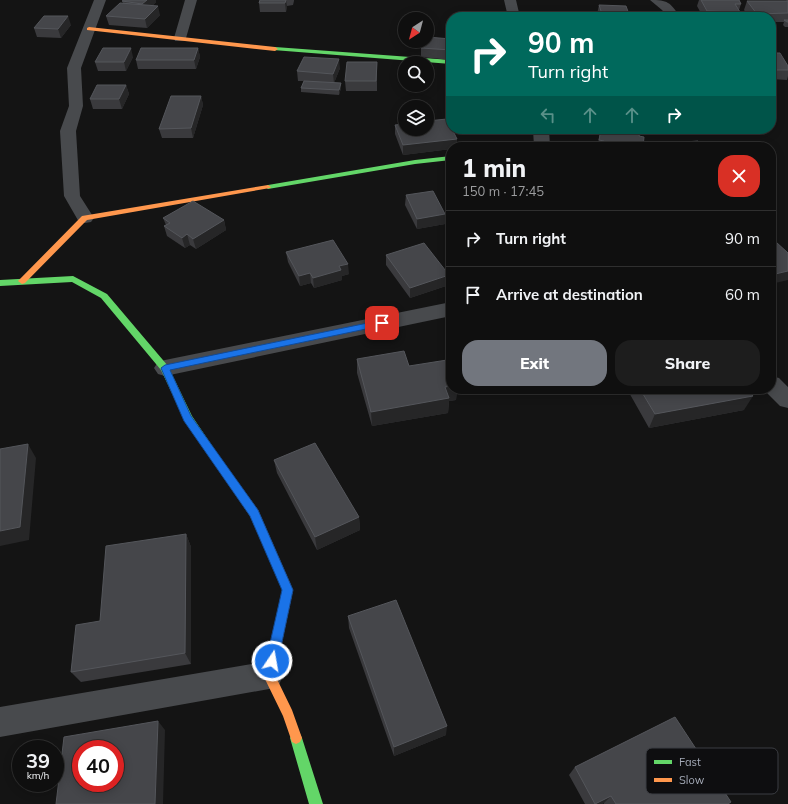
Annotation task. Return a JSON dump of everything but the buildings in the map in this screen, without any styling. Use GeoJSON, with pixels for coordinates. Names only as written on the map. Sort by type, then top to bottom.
{"type":"FeatureCollection","features":[{"type":"Feature","properties":{"kind":"street"},"geometry":{"type":"LineString","coordinates":[[85,218],[72,196],[68,131],[76,106],[74,68],[100,0]]}},
{"type":"Feature","properties":{"kind":"street"},"geometry":{"type":"LineString","coordinates":[[180,38],[191,0]]}},
{"type":"Feature","properties":{"kind":"street"},"geometry":{"type":"LineString","coordinates":[[513,12],[510,0],[523,0]]}},
{"type":"Feature","properties":{"kind":"street"},"geometry":{"type":"LineString","coordinates":[[656,0],[670,12]]}},
{"type":"Feature","properties":{"kind":"street"},"geometry":{"type":"LineString","coordinates":[[89,29],[268,49],[446,62]]}},
{"type":"Feature","properties":{"kind":"street"},"geometry":{"type":"LineString","coordinates":[[22,281],[85,218],[415,162],[446,159]]}},
{"type":"Feature","properties":{"kind":"street"},"geometry":{"type":"LineString","coordinates":[[0,283],[73,278],[104,296],[165,368],[188,418],[254,513],[288,590],[269,675],[288,714],[316,804]]}},
{"type":"Feature","properties":{"kind":"street"},"geometry":{"type":"LineString","coordinates":[[165,368],[446,310]]}},
{"type":"Feature","properties":{"kind":"street"},"geometry":{"type":"LineString","coordinates":[[776,389],[788,400]]}},
{"type":"Feature","properties":{"kind":"street"},"geometry":{"type":"LineString","coordinates":[[0,722],[269,675]]}},
{"type":"Feature","properties":{"kind":"traffic: fast"},"geometry":{"type":"LineString","coordinates":[[275,49],[446,62]]}},
{"type":"Feature","properties":{"kind":"traffic: fast"},"geometry":{"type":"LineString","coordinates":[[268,187],[415,162],[446,159]]}},
{"type":"Feature","properties":{"kind":"traffic: fast"},"geometry":{"type":"LineString","coordinates":[[0,283],[73,279],[104,296],[165,368],[188,418],[216,459]]}},
{"type":"Feature","properties":{"kind":"traffic: fast"},"geometry":{"type":"LineString","coordinates":[[296,738],[316,804]]}},
{"type":"Feature","properties":{"kind":"traffic: slow"},"geometry":{"type":"LineString","coordinates":[[89,29],[275,49]]}},
{"type":"Feature","properties":{"kind":"traffic: slow"},"geometry":{"type":"LineString","coordinates":[[22,281],[85,218],[268,187]]}},
{"type":"Feature","properties":{"kind":"traffic: slow"},"geometry":{"type":"LineString","coordinates":[[216,459],[254,513],[288,590],[269,675],[288,714],[296,738]]}},
{"type":"Feature","properties":{"kind":"route"},"geometry":{"type":"LineString","coordinates":[[272,661],[288,590],[254,513],[188,418],[165,368],[382,323]]}}]}
